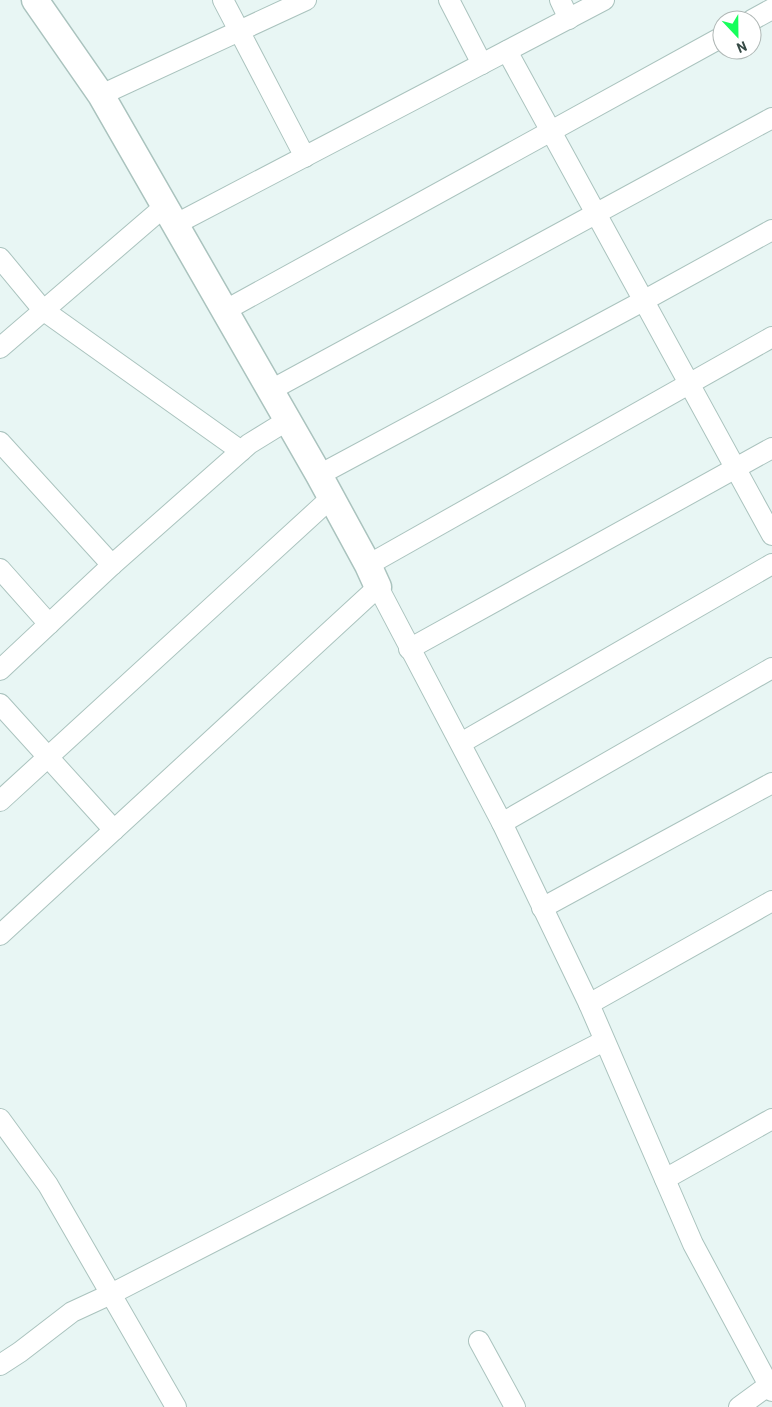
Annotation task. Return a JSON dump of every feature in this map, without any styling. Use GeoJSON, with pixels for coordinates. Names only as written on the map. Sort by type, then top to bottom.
{"type":"FeatureCollection","features":[{"type":"Feature","properties":{"kind":"street"},"geometry":{"type":"LineString","coordinates":[[35,0],[101,95],[332,497],[409,649],[461,743],[502,823],[589,1004],[693,1244],[770,1388],[738,1407]]}},
{"type":"Feature","properties":{"kind":"street"},"geometry":{"type":"LineString","coordinates":[[223,0],[305,157]]}},
{"type":"Feature","properties":{"kind":"street"},"geometry":{"type":"LineString","coordinates":[[101,95],[306,0]]}},
{"type":"Feature","properties":{"kind":"street"},"geometry":{"type":"LineString","coordinates":[[449,0],[482,64]]}},
{"type":"Feature","properties":{"kind":"street"},"geometry":{"type":"LineString","coordinates":[[560,0],[569,18]]}},
{"type":"Feature","properties":{"kind":"street"},"geometry":{"type":"LineString","coordinates":[[2,344],[43,310],[170,215],[305,157],[604,0]]}},
{"type":"Feature","properties":{"kind":"street"},"geometry":{"type":"LineString","coordinates":[[224,310],[712,42]]}},
{"type":"Feature","properties":{"kind":"street"},"geometry":{"type":"LineString","coordinates":[[507,51],[772,536]]}},
{"type":"Feature","properties":{"kind":"street"},"geometry":{"type":"LineString","coordinates":[[271,390],[772,118]]}},
{"type":"Feature","properties":{"kind":"street"},"geometry":{"type":"LineString","coordinates":[[319,475],[644,301],[772,230]]}},
{"type":"Feature","properties":{"kind":"street"},"geometry":{"type":"LineString","coordinates":[[0,258],[43,310],[241,451]]}},
{"type":"Feature","properties":{"kind":"street"},"geometry":{"type":"LineString","coordinates":[[0,935],[114,830],[373,576],[689,384],[772,337]]}},
{"type":"Feature","properties":{"kind":"street"},"geometry":{"type":"LineString","coordinates":[[0,670],[112,565],[249,444],[288,420]]}},
{"type":"Feature","properties":{"kind":"street"},"geometry":{"type":"LineString","coordinates":[[0,442],[112,565]]}},
{"type":"Feature","properties":{"kind":"street"},"geometry":{"type":"LineString","coordinates":[[409,649],[772,448]]}},
{"type":"Feature","properties":{"kind":"street"},"geometry":{"type":"LineString","coordinates":[[0,801],[332,497]]}},
{"type":"Feature","properties":{"kind":"street"},"geometry":{"type":"LineString","coordinates":[[461,743],[772,564]]}},
{"type":"Feature","properties":{"kind":"street"},"geometry":{"type":"LineString","coordinates":[[0,569],[49,624]]}},
{"type":"Feature","properties":{"kind":"street"},"geometry":{"type":"LineString","coordinates":[[502,823],[772,668]]}},
{"type":"Feature","properties":{"kind":"street"},"geometry":{"type":"LineString","coordinates":[[0,704],[114,830]]}},
{"type":"Feature","properties":{"kind":"street"},"geometry":{"type":"LineString","coordinates":[[542,908],[772,783]]}},
{"type":"Feature","properties":{"kind":"street"},"geometry":{"type":"LineString","coordinates":[[589,1004],[772,901]]}},
{"type":"Feature","properties":{"kind":"street"},"geometry":{"type":"LineString","coordinates":[[0,1365],[72,1312],[111,1294],[604,1041]]}},
{"type":"Feature","properties":{"kind":"street"},"geometry":{"type":"LineString","coordinates":[[0,1119],[48,1186],[176,1407]]}},
{"type":"Feature","properties":{"kind":"street"},"geometry":{"type":"LineString","coordinates":[[664,1179],[772,1119]]}},
{"type":"Feature","properties":{"kind":"street"},"geometry":{"type":"LineString","coordinates":[[479,1341],[515,1407]]}}]}
